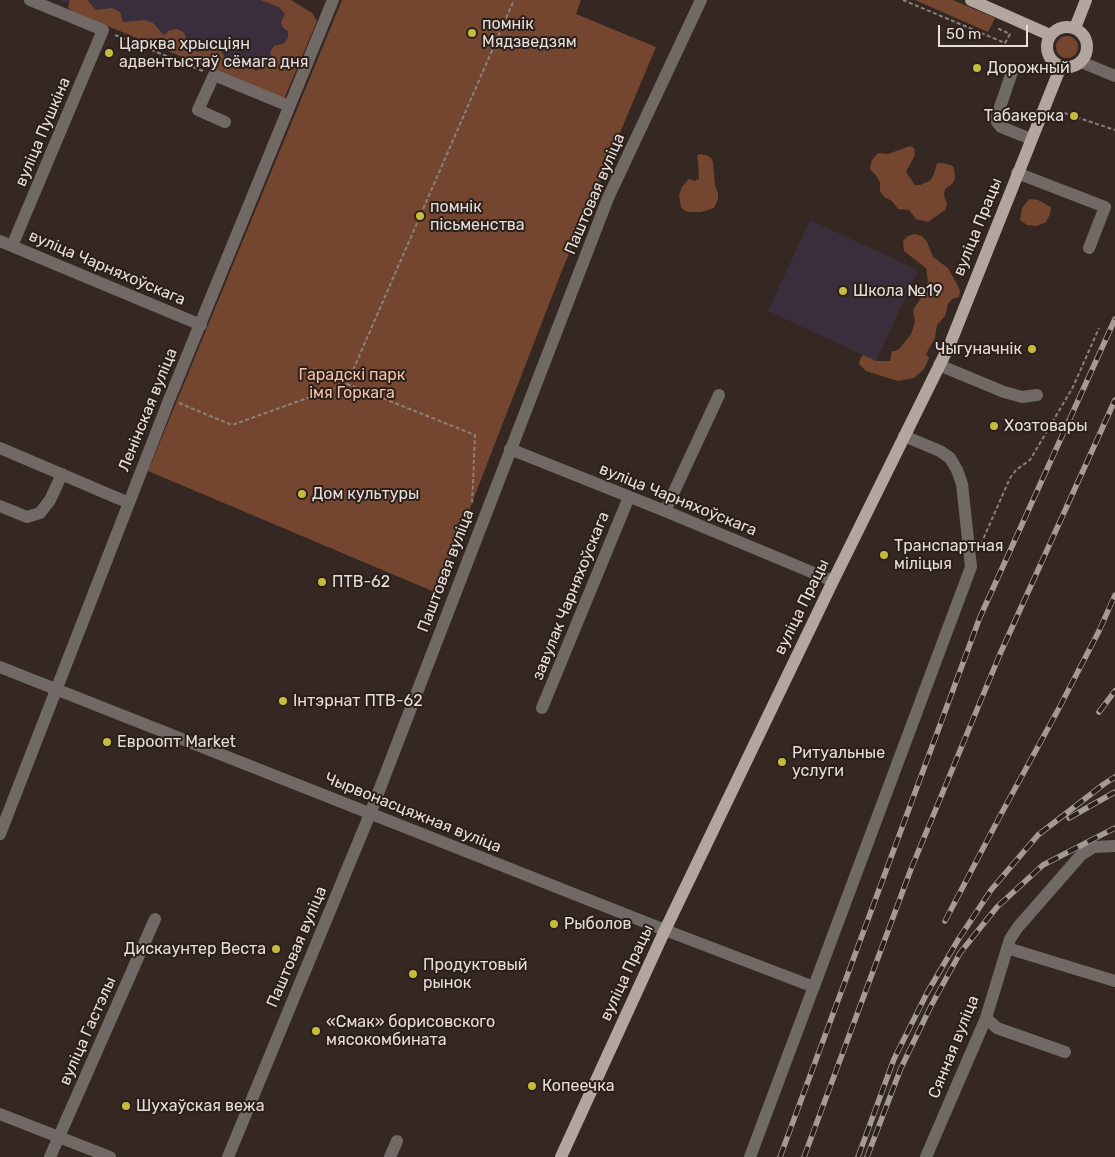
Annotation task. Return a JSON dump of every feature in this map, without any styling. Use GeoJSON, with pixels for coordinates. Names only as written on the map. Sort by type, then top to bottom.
{"type":"FeatureCollection","features":[{"type":"Feature","properties":{"kind":"main road"},"geometry":{"type":"LineString","coordinates":[[972,0],[1050,35]]}},
{"type":"Feature","properties":{"kind":"main road"},"geometry":{"type":"LineString","coordinates":[[1075,28],[1086,0]]}},
{"type":"Feature","properties":{"kind":"main road"},"geometry":{"type":"LineString","coordinates":[[1063,27],[1075,28],[1081,31],[1088,43],[1088,50],[1081,62],[1068,67],[1061,66],[1050,58],[1047,52],[1050,35],[1063,27]]}},
{"type":"Feature","properties":{"kind":"main road","name":"вуліца Працы"},"geometry":{"type":"LineString","coordinates":[[561,1157],[664,930],[950,344],[1030,139],[1061,66]]}},
{"type":"Feature","properties":{"kind":"street"},"geometry":{"type":"LineString","coordinates":[[30,0],[103,30]]}},
{"type":"Feature","properties":{"kind":"street","name":"Ленінская вуліца"},"geometry":{"type":"LineString","coordinates":[[0,834],[169,400],[333,0]]}},
{"type":"Feature","properties":{"kind":"street","name":"Паштовая вуліца"},"geometry":{"type":"LineString","coordinates":[[228,1157],[370,814],[608,198],[700,0]]}},
{"type":"Feature","properties":{"kind":"street","name":"вуліца Пушкіна"},"geometry":{"type":"LineString","coordinates":[[12,246],[103,30]]}},
{"type":"Feature","properties":{"kind":"street"},"geometry":{"type":"LineString","coordinates":[[1081,62],[1115,76]]}},
{"type":"Feature","properties":{"kind":"street"},"geometry":{"type":"LineString","coordinates":[[1012,72],[997,116],[997,122],[1001,127],[1030,139]]}},
{"type":"Feature","properties":{"kind":"street"},"geometry":{"type":"LineString","coordinates":[[226,122],[198,110],[214,75],[289,106]]}},
{"type":"Feature","properties":{"kind":"street"},"geometry":{"type":"LineString","coordinates":[[1017,173],[1105,207],[1089,248]]}},
{"type":"Feature","properties":{"kind":"street","name":"вуліца Чарняхоўскага"},"geometry":{"type":"LineString","coordinates":[[0,241],[201,325]]}},
{"type":"Feature","properties":{"kind":"street"},"geometry":{"type":"LineString","coordinates":[[939,365],[1022,398],[1037,395]]}},
{"type":"Feature","properties":{"kind":"street"},"geometry":{"type":"LineString","coordinates":[[665,511],[719,395]]}},
{"type":"Feature","properties":{"kind":"street"},"geometry":{"type":"LineString","coordinates":[[750,1157],[971,567],[962,484],[957,470],[950,458],[940,451],[904,436]]}},
{"type":"Feature","properties":{"kind":"street"},"geometry":{"type":"LineString","coordinates":[[0,448],[128,503]]}},
{"type":"Feature","properties":{"kind":"street","name":"вуліца Чарняхоўскага"},"geometry":{"type":"LineString","coordinates":[[510,449],[665,511],[833,582]]}},
{"type":"Feature","properties":{"kind":"street"},"geometry":{"type":"LineString","coordinates":[[0,506],[27,517],[40,513],[50,500],[62,474]]}},
{"type":"Feature","properties":{"kind":"street","name":"завулак Чарняхоўскага"},"geometry":{"type":"LineString","coordinates":[[542,708],[629,497]]}},
{"type":"Feature","properties":{"kind":"street","name":"Чырвонасцяжная вуліца"},"geometry":{"type":"LineString","coordinates":[[0,667],[664,930],[814,987]]}},
{"type":"Feature","properties":{"kind":"street","name":"Сянная вуліца"},"geometry":{"type":"LineString","coordinates":[[926,1157],[986,1018],[1010,939],[1018,927],[1081,855],[1094,847],[1115,846]]}},
{"type":"Feature","properties":{"kind":"street","name":"вуліца Гастэлы"},"geometry":{"type":"LineString","coordinates":[[50,1157],[155,919]]}},
{"type":"Feature","properties":{"kind":"street"},"geometry":{"type":"LineString","coordinates":[[1007,948],[1115,981]]}},
{"type":"Feature","properties":{"kind":"street"},"geometry":{"type":"LineString","coordinates":[[986,1018],[998,1028],[1065,1052]]}},
{"type":"Feature","properties":{"kind":"street"},"geometry":{"type":"LineString","coordinates":[[0,1114],[110,1157]]}},
{"type":"Feature","properties":{"kind":"street"},"geometry":{"type":"LineString","coordinates":[[390,1157],[396,1141]]}},
{"type":"Feature","properties":{"kind":"path"},"geometry":{"type":"LineString","coordinates":[[346,384],[514,0]]}},
{"type":"Feature","properties":{"kind":"path"},"geometry":{"type":"LineString","coordinates":[[903,0],[1005,44],[1010,34],[998,28]]}},
{"type":"Feature","properties":{"kind":"path"},"geometry":{"type":"LineString","coordinates":[[103,30],[214,75]]}},
{"type":"Feature","properties":{"kind":"path"},"geometry":{"type":"LineString","coordinates":[[1058,111],[1115,130]]}},
{"type":"Feature","properties":{"kind":"path"},"geometry":{"type":"LineString","coordinates":[[971,567],[1010,478],[1016,470],[1030,460],[1073,387],[1099,328]]}},
{"type":"Feature","properties":{"kind":"path"},"geometry":{"type":"LineString","coordinates":[[169,400],[232,425],[346,384],[475,434],[472,505]]}},
{"type":"Feature","properties":{"kind":"shaded area"},"geometry":{"type":"Polygon","coordinates":[[[58,0],[287,0],[304,9],[271,84],[58,0]]]}},
{"type":"Feature","properties":{"kind":"shaded area","name":"Школа №19"},"geometry":{"type":"Polygon","coordinates":[[[810,220],[918,270],[876,361],[768,311],[810,220]]]}},
{"type":"Feature","properties":{"kind":"green space"},"geometry":{"type":"Polygon","coordinates":[[[70,0],[87,0],[96,10],[112,8],[120,12],[123,22],[145,20],[153,23],[164,35],[170,30],[178,29],[184,33],[190,48],[198,52],[203,49],[221,51],[228,62],[240,69],[248,68],[257,71],[262,64],[269,63],[272,58],[270,52],[274,46],[283,44],[288,38],[288,31],[283,28],[281,22],[285,14],[279,7],[261,0],[291,0],[312,13],[317,21],[284,99],[74,12],[68,8],[70,0]]]}},
{"type":"Feature","properties":{"kind":"green space","name":"Гарадскі парк імя Горкага"},"geometry":{"type":"Polygon","coordinates":[[[342,0],[581,0],[576,14],[656,47],[563,268],[437,593],[148,471],[342,0]]]}},
{"type":"Feature","properties":{"kind":"green space"},"geometry":{"type":"Polygon","coordinates":[[[915,0],[953,0],[995,18],[988,32],[915,0]]]}},
{"type":"Feature","properties":{"kind":"green space"},"geometry":{"type":"Polygon","coordinates":[[[1067,36],[1075,39],[1078,47],[1075,55],[1067,58],[1059,55],[1056,47],[1059,39],[1067,36]]]}},
{"type":"Feature","properties":{"kind":"green space"},"geometry":{"type":"Polygon","coordinates":[[[910,146],[914,148],[915,155],[906,172],[915,185],[930,181],[937,163],[951,165],[954,168],[955,179],[945,189],[944,194],[947,205],[945,210],[928,222],[916,219],[909,210],[898,209],[892,201],[884,197],[880,191],[880,182],[870,167],[872,160],[878,153],[888,154],[910,146]]]}},
{"type":"Feature","properties":{"kind":"green space"},"geometry":{"type":"Polygon","coordinates":[[[699,154],[706,155],[713,162],[718,199],[714,208],[701,212],[689,212],[681,207],[679,195],[682,187],[689,179],[694,181],[699,179],[697,156],[699,154]]]}},
{"type":"Feature","properties":{"kind":"green space"},"geometry":{"type":"Polygon","coordinates":[[[1029,199],[1038,200],[1051,207],[1046,222],[1037,226],[1027,225],[1020,220],[1022,208],[1029,199]]]}},
{"type":"Feature","properties":{"kind":"green space"},"geometry":{"type":"Polygon","coordinates":[[[915,234],[922,236],[927,242],[933,257],[948,268],[960,290],[959,297],[952,299],[948,304],[945,316],[937,325],[935,338],[926,354],[929,358],[924,369],[914,378],[898,381],[866,371],[859,364],[863,355],[876,361],[890,361],[892,351],[900,348],[911,334],[915,322],[913,310],[924,293],[928,281],[926,268],[904,251],[903,241],[908,236],[915,234]]]}},
{"type":"Feature","properties":{"kind":"railway"},"geometry":{"type":"LineString","coordinates":[[780,1157],[980,617],[1115,319]]}},
{"type":"Feature","properties":{"kind":"railway"},"geometry":{"type":"LineString","coordinates":[[804,1157],[911,869],[1000,654],[1115,400]]}},
{"type":"Feature","properties":{"kind":"railway"},"geometry":{"type":"LineString","coordinates":[[945,921],[1058,710],[1099,631],[1115,595]]}},
{"type":"Feature","properties":{"kind":"railway"},"geometry":{"type":"LineString","coordinates":[[1099,712],[1115,691]]}},
{"type":"Feature","properties":{"kind":"railway"},"geometry":{"type":"LineString","coordinates":[[858,1157],[894,1059],[927,993],[958,940],[991,890],[1038,835],[1115,777]]}},
{"type":"Feature","properties":{"kind":"railway"},"geometry":{"type":"LineString","coordinates":[[1069,818],[1115,792]]}},
{"type":"Feature","properties":{"kind":"railway"},"geometry":{"type":"LineString","coordinates":[[867,1157],[901,1068],[931,1006],[960,953],[997,907],[1043,865],[1115,828]]}},
{"type":"Feature","properties":{"kind":"place","name":"помнік Мядзведзям"},"geometry":{"type":"Point","coordinates":[472,33]}},
{"type":"Feature","properties":{"kind":"place","name":"Царква хрысціян адвентыстаў сёмага дня"},"geometry":{"type":"Point","coordinates":[109,53]}},
{"type":"Feature","properties":{"kind":"place","name":"Дорожный"},"geometry":{"type":"Point","coordinates":[977,68]}},
{"type":"Feature","properties":{"kind":"place","name":"Табакерка"},"geometry":{"type":"Point","coordinates":[1074,116]}},
{"type":"Feature","properties":{"kind":"place","name":"помнік пісьменства"},"geometry":{"type":"Point","coordinates":[420,216]}},
{"type":"Feature","properties":{"kind":"place","name":"Школа №19"},"geometry":{"type":"Point","coordinates":[843,291]}},
{"type":"Feature","properties":{"kind":"place","name":"Чыгуначнік"},"geometry":{"type":"Point","coordinates":[1032,349]}},
{"type":"Feature","properties":{"kind":"place","name":"Хозтовары"},"geometry":{"type":"Point","coordinates":[994,426]}},
{"type":"Feature","properties":{"kind":"place","name":"Дом культуры"},"geometry":{"type":"Point","coordinates":[302,494]}},
{"type":"Feature","properties":{"kind":"place","name":"Транспартная міліцыя"},"geometry":{"type":"Point","coordinates":[884,555]}},
{"type":"Feature","properties":{"kind":"place","name":"ПТВ-62"},"geometry":{"type":"Point","coordinates":[322,582]}},
{"type":"Feature","properties":{"kind":"place","name":"Інтэрнат ПТВ-62"},"geometry":{"type":"Point","coordinates":[283,701]}},
{"type":"Feature","properties":{"kind":"place","name":"Евроопт Market"},"geometry":{"type":"Point","coordinates":[107,742]}},
{"type":"Feature","properties":{"kind":"place","name":"Ритуальные услуги"},"geometry":{"type":"Point","coordinates":[782,762]}},
{"type":"Feature","properties":{"kind":"place","name":"Рыболов"},"geometry":{"type":"Point","coordinates":[554,924]}},
{"type":"Feature","properties":{"kind":"place","name":"Дискаунтер Веста"},"geometry":{"type":"Point","coordinates":[276,949]}},
{"type":"Feature","properties":{"kind":"place","name":"Продуктовый рынок"},"geometry":{"type":"Point","coordinates":[413,974]}},
{"type":"Feature","properties":{"kind":"place","name":"«Смак» борисовского мясокомбината"},"geometry":{"type":"Point","coordinates":[316,1031]}},
{"type":"Feature","properties":{"kind":"place","name":"Копеечка"},"geometry":{"type":"Point","coordinates":[532,1086]}},
{"type":"Feature","properties":{"kind":"place","name":"Шухаўская вежа"},"geometry":{"type":"Point","coordinates":[126,1106]}}]}
